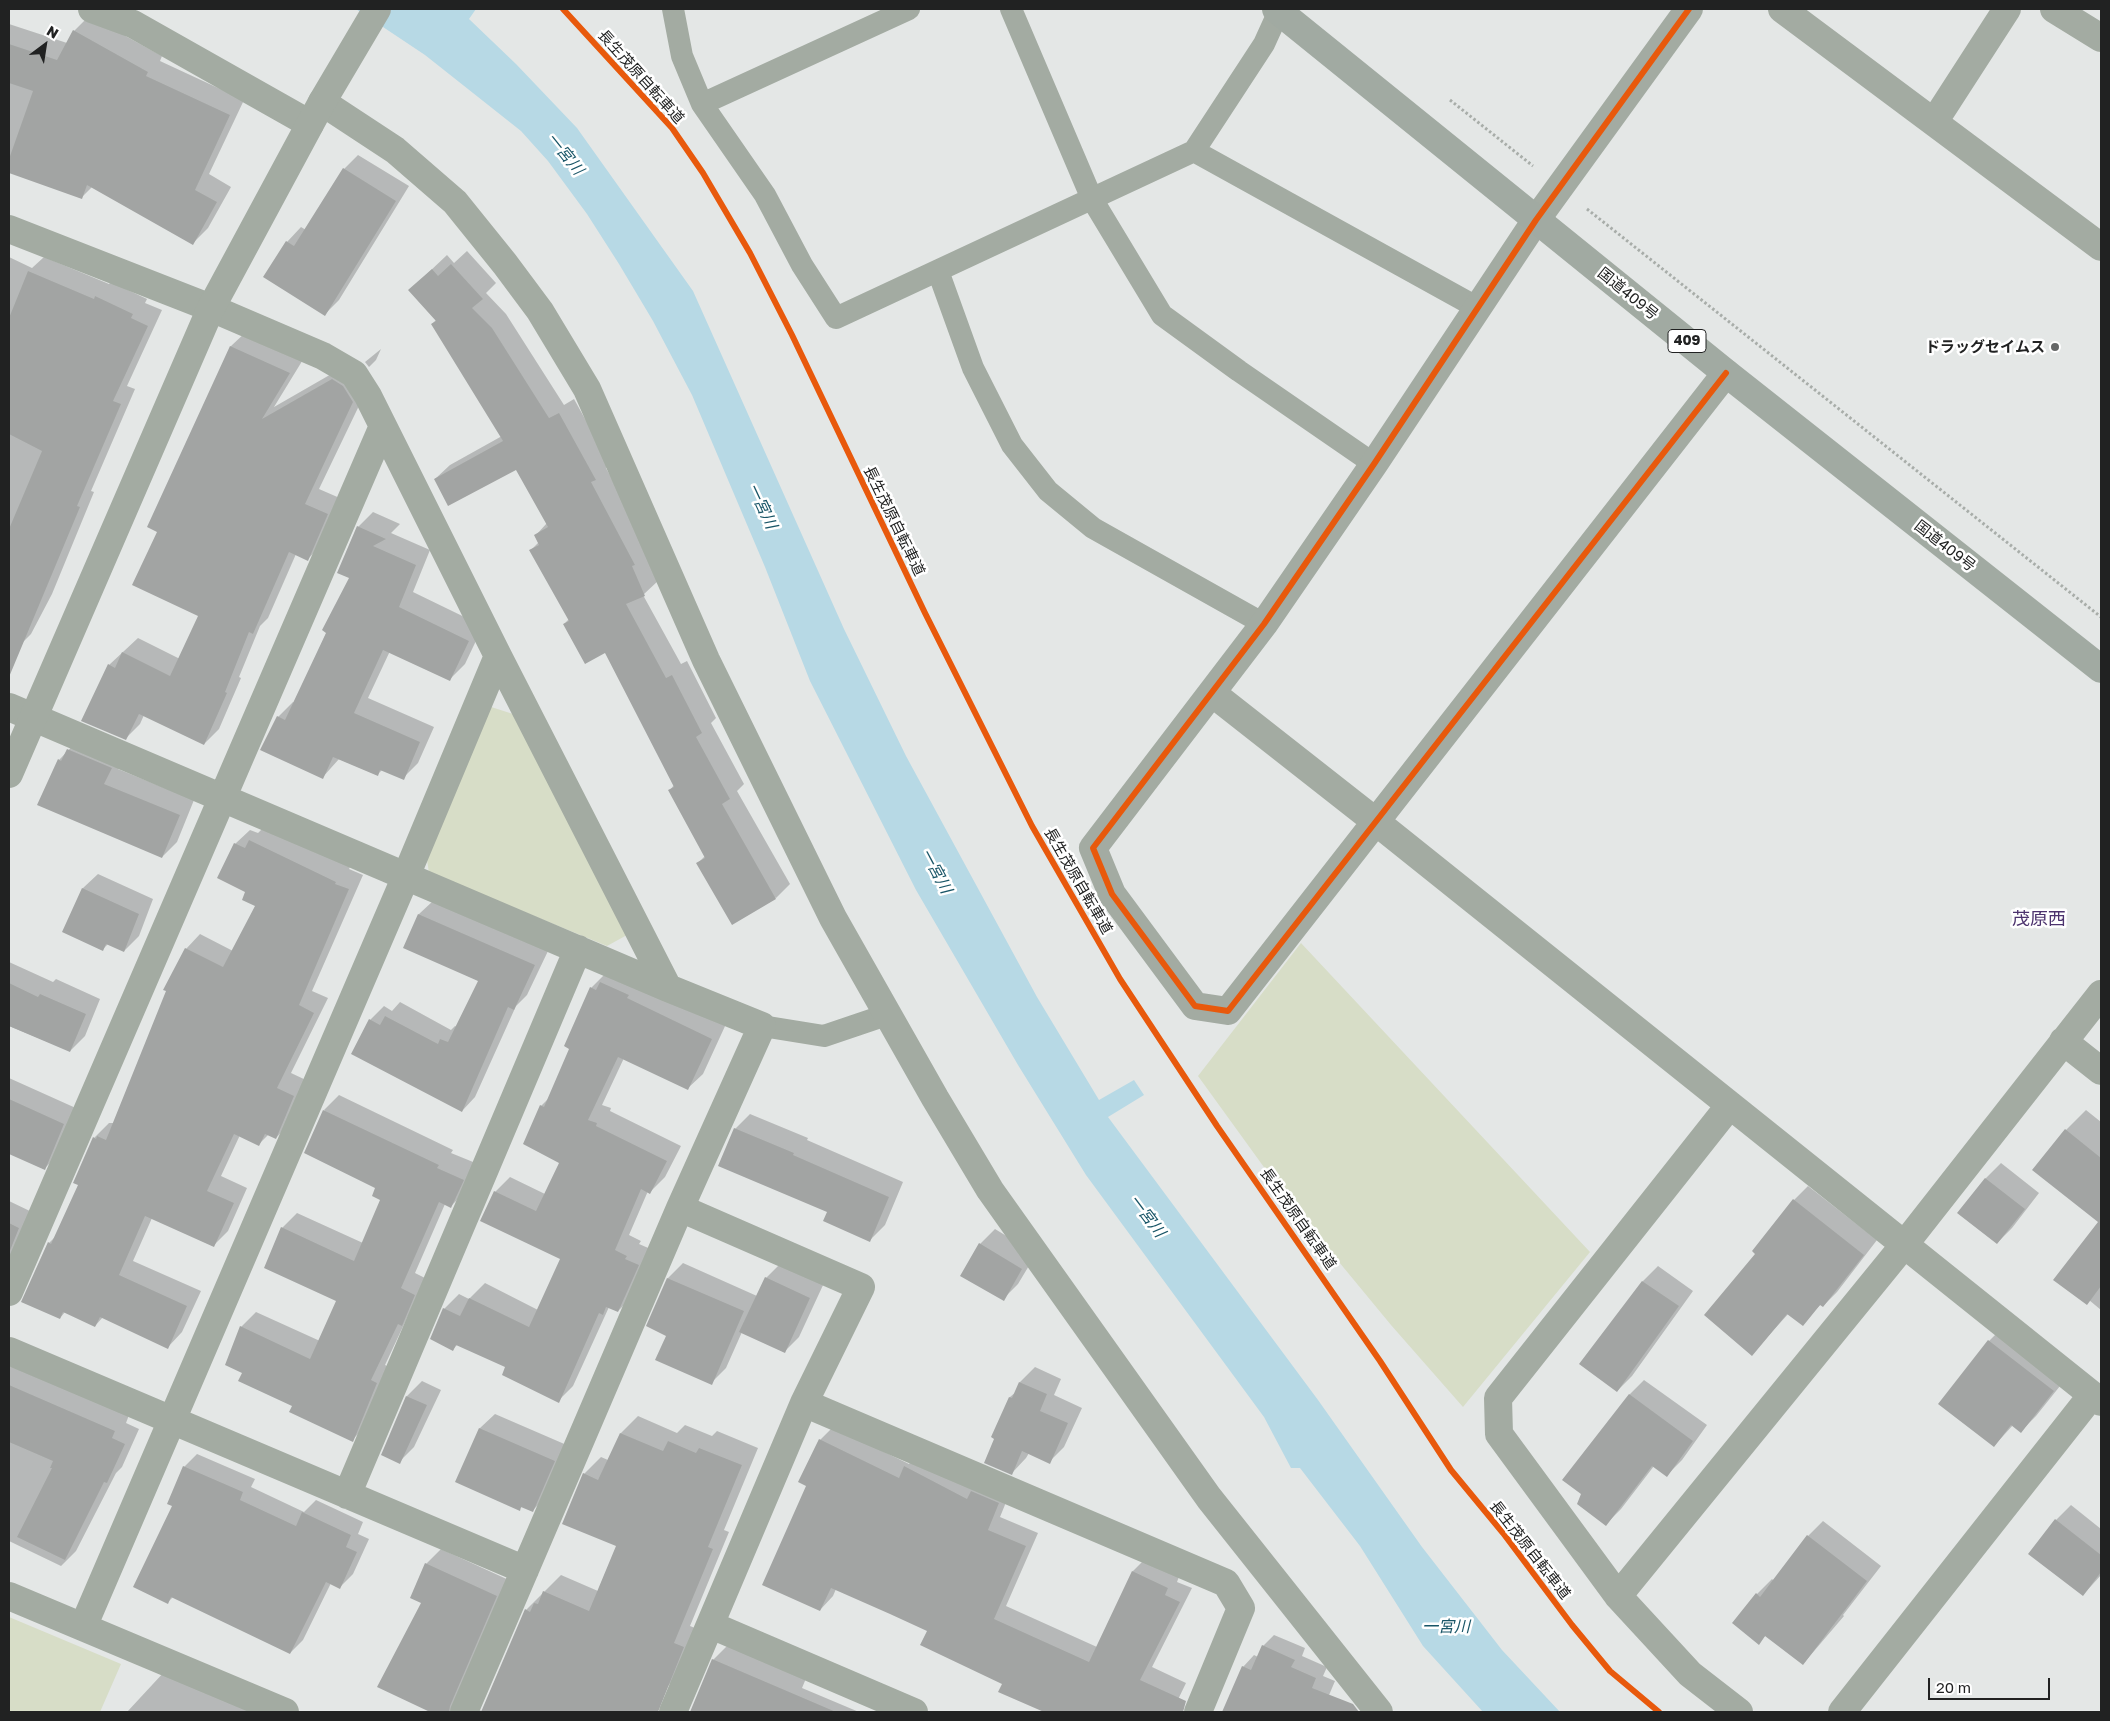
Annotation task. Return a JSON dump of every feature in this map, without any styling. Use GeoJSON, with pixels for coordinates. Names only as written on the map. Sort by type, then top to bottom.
{"type":"FeatureCollection","features":[{"type":"Feature","properties":{"kind":"highway","name":"国道409号"},"geometry":{"type":"LineString","coordinates":[[1278,9],[1726,373],[2101,669]]}},
{"type":"Feature","properties":{"kind":"street"},"geometry":{"type":"LineString","coordinates":[[92,9],[133,24],[396,150],[455,202],[505,264],[540,311],[587,389],[706,660],[833,918],[886,1015],[990,1190],[1209,1498],[1378,1712]]}},
{"type":"Feature","properties":{"kind":"street"},"geometry":{"type":"LineString","coordinates":[[9,774],[21,712],[211,308],[316,113],[377,9]]}},
{"type":"Feature","properties":{"kind":"street"},"geometry":{"type":"LineString","coordinates":[[1689,9],[1559,186],[1374,464],[1264,624],[1094,848],[1112,894],[1195,1006],[1228,1011],[1726,373]]}},
{"type":"Feature","properties":{"kind":"street"},"geometry":{"type":"LineString","coordinates":[[1782,9],[2101,247]]}},
{"type":"Feature","properties":{"kind":"street"},"geometry":{"type":"LineString","coordinates":[[1934,122],[2007,9]]}},
{"type":"Feature","properties":{"kind":"street"},"geometry":{"type":"LineString","coordinates":[[2054,9],[2101,38]]}},
{"type":"Feature","properties":{"kind":"street"},"geometry":{"type":"LineString","coordinates":[[11,237],[211,308],[323,356],[354,374],[384,426],[498,656],[668,988]]}},
{"type":"Feature","properties":{"kind":"street"},"geometry":{"type":"LineString","coordinates":[[9,1292],[384,426]]}},
{"type":"Feature","properties":{"kind":"street"},"geometry":{"type":"LineString","coordinates":[[83,1628],[406,876],[498,656]]}},
{"type":"Feature","properties":{"kind":"street"},"geometry":{"type":"LineString","coordinates":[[1212,693],[2097,1398],[1842,1712]]}},
{"type":"Feature","properties":{"kind":"street"},"geometry":{"type":"LineString","coordinates":[[21,712],[668,988],[762,1026],[680,1208],[464,1712]]}},
{"type":"Feature","properties":{"kind":"street"},"geometry":{"type":"LineString","coordinates":[[347,1494],[578,949]]}},
{"type":"Feature","properties":{"kind":"street"},"geometry":{"type":"LineString","coordinates":[[1618,1596],[1904,1245],[2101,994]]}},
{"type":"Feature","properties":{"kind":"street"},"geometry":{"type":"LineString","coordinates":[[2063,1041],[2101,1071]]}},
{"type":"Feature","properties":{"kind":"street"},"geometry":{"type":"LineString","coordinates":[[1730,1105],[1498,1398],[1499,1434],[1618,1596],[1690,1674],[1739,1712]]}},
{"type":"Feature","properties":{"kind":"street"},"geometry":{"type":"LineString","coordinates":[[673,1712],[804,1404],[861,1287],[680,1208]]}},
{"type":"Feature","properties":{"kind":"street"},"geometry":{"type":"LineString","coordinates":[[9,1351],[525,1570]]}},
{"type":"Feature","properties":{"kind":"street"},"geometry":{"type":"LineString","coordinates":[[804,1404],[1226,1583],[1241,1608],[1198,1712]]}},
{"type":"Feature","properties":{"kind":"street"},"geometry":{"type":"LineString","coordinates":[[9,1596],[285,1712]]}},
{"type":"Feature","properties":{"kind":"street"},"geometry":{"type":"LineString","coordinates":[[711,1626],[914,1712]]}},
{"type":"Feature","properties":{"kind":"lane"},"geometry":{"type":"LineString","coordinates":[[673,9],[682,56],[702,104],[765,195],[802,265],[836,318],[1194,151],[1264,44],[1278,9]]}},
{"type":"Feature","properties":{"kind":"lane"},"geometry":{"type":"LineString","coordinates":[[702,104],[909,9]]}},
{"type":"Feature","properties":{"kind":"lane"},"geometry":{"type":"LineString","coordinates":[[1010,9],[1092,199],[1162,315],[1239,371],[1374,464]]}},
{"type":"Feature","properties":{"kind":"lane"},"geometry":{"type":"LineString","coordinates":[[1194,151],[1478,308]]}},
{"type":"Feature","properties":{"kind":"lane"},"geometry":{"type":"LineString","coordinates":[[938,271],[973,368],[1012,445],[1048,491],[1093,528],[1264,624]]}},
{"type":"Feature","properties":{"kind":"lane"},"geometry":{"type":"LineString","coordinates":[[762,1026],[824,1036],[886,1015]]}},
{"type":"Feature","properties":{"kind":"path"},"geometry":{"type":"LineString","coordinates":[[1442,94],[2101,616]]}},
{"type":"Feature","properties":{"kind":"green space"},"geometry":{"type":"Polygon","coordinates":[[[488,706],[513,714],[627,935],[607,946],[429,873],[426,853],[488,706]]]}},
{"type":"Feature","properties":{"kind":"green space"},"geometry":{"type":"Polygon","coordinates":[[[1301,943],[1590,1252],[1463,1407],[1391,1325],[1287,1199],[1198,1076],[1301,943]]]}},
{"type":"Feature","properties":{"kind":"green space"},"geometry":{"type":"Polygon","coordinates":[[[9,1617],[121,1664],[100,1712],[9,1712],[9,1617]]]}},
{"type":"Feature","properties":{"kind":"water","name":"一宮川"},"geometry":{"type":"Polygon","coordinates":[[[356,9],[476,9],[469,19],[516,64],[577,128],[693,291],[844,629],[906,756],[1037,997],[1099,1100],[1134,1080],[1144,1095],[1108,1117],[1318,1400],[1422,1547],[1502,1650],[1560,1712],[1483,1712],[1423,1646],[1360,1546],[1300,1468],[1291,1468],[1264,1417],[1086,1175],[1018,1065],[916,890],[810,681],[765,567],[692,395],[653,321],[587,214],[548,161],[521,131],[425,55],[356,9]]]}},
{"type":"Feature","properties":{"kind":"building"},"geometry":{"type":"Polygon","coordinates":[[[73,30],[148,72],[146,76],[230,115],[195,190],[217,202],[193,245],[87,185],[82,199],[9,173],[9,159],[33,91],[9,83],[9,44],[57,60],[73,30]]]}},
{"type":"Feature","properties":{"kind":"building"},"geometry":{"type":"Polygon","coordinates":[[[343,168],[396,201],[325,316],[263,277],[286,241],[294,246],[343,168]]]}},
{"type":"Feature","properties":{"kind":"building"},"geometry":{"type":"Polygon","coordinates":[[[451,264],[483,299],[472,308],[492,328],[549,418],[559,413],[596,480],[591,482],[635,565],[632,566],[645,596],[626,604],[666,678],[672,675],[702,733],[696,737],[730,799],[722,804],[776,899],[732,925],[696,863],[705,858],[668,790],[674,787],[605,653],[585,664],[563,624],[569,621],[529,550],[539,545],[534,535],[548,527],[516,470],[448,506],[434,479],[503,441],[431,324],[436,321],[408,290],[432,269],[438,276],[451,264]]]}},
{"type":"Feature","properties":{"kind":"building"},"geometry":{"type":"Polygon","coordinates":[[[28,271],[94,299],[95,296],[133,314],[131,318],[148,326],[113,401],[121,404],[77,506],[80,507],[9,677],[9,529],[42,451],[9,434],[9,318],[28,271]]]}},
{"type":"Feature","properties":{"kind":"building"},"geometry":{"type":"Polygon","coordinates":[[[230,346],[290,373],[262,419],[332,379],[343,386],[353,402],[305,504],[328,514],[308,561],[289,552],[253,634],[249,632],[225,692],[227,693],[204,745],[139,714],[126,740],[81,721],[108,664],[115,668],[122,652],[170,676],[198,616],[132,585],[157,532],[147,527],[230,346]]]}},
{"type":"Feature","properties":{"kind":"building"},"geometry":{"type":"Polygon","coordinates":[[[357,526],[386,539],[373,546],[416,565],[399,607],[469,641],[450,681],[383,650],[354,713],[420,742],[404,780],[380,770],[378,776],[333,757],[323,779],[260,750],[277,716],[285,720],[326,633],[322,630],[349,578],[337,573],[357,526]]]}},
{"type":"Feature","properties":{"kind":"building"},"geometry":{"type":"Polygon","coordinates":[[[67,749],[112,768],[104,784],[180,815],[162,858],[37,805],[58,759],[61,761],[67,749]]]}},
{"type":"Feature","properties":{"kind":"building"},"geometry":{"type":"Polygon","coordinates":[[[249,840],[336,882],[335,884],[349,889],[299,1005],[314,1013],[277,1088],[294,1096],[276,1139],[265,1134],[259,1146],[234,1134],[207,1191],[234,1203],[214,1247],[145,1216],[119,1275],[187,1306],[168,1349],[100,1317],[95,1327],[63,1312],[60,1319],[21,1302],[48,1242],[51,1244],[78,1185],[73,1183],[93,1137],[96,1139],[97,1136],[106,1140],[166,991],[163,990],[185,948],[223,967],[255,906],[242,900],[245,892],[217,878],[234,843],[245,848],[249,840]]]}},
{"type":"Feature","properties":{"kind":"building"},"geometry":{"type":"Polygon","coordinates":[[[82,888],[139,914],[124,952],[106,944],[103,951],[62,932],[82,888]]]}},
{"type":"Feature","properties":{"kind":"building"},"geometry":{"type":"Polygon","coordinates":[[[418,914],[535,965],[514,1010],[508,1007],[462,1112],[351,1054],[369,1019],[380,1025],[385,1016],[438,1044],[440,1039],[448,1042],[478,981],[403,948],[418,914]]]}},
{"type":"Feature","properties":{"kind":"building"},"geometry":{"type":"Polygon","coordinates":[[[600,982],[629,995],[627,998],[712,1039],[688,1090],[618,1057],[588,1120],[597,1123],[596,1126],[667,1161],[650,1194],[641,1189],[615,1250],[627,1256],[625,1259],[639,1265],[618,1312],[606,1307],[603,1315],[599,1313],[559,1403],[502,1375],[505,1367],[456,1345],[453,1351],[430,1339],[443,1308],[460,1316],[469,1298],[529,1327],[560,1259],[480,1221],[494,1191],[536,1211],[559,1163],[523,1144],[540,1105],[544,1107],[569,1049],[564,1046],[590,987],[596,990],[600,982]]]}},
{"type":"Feature","properties":{"kind":"building"},"geometry":{"type":"Polygon","coordinates":[[[9,983],[38,997],[40,994],[86,1014],[70,1052],[9,1026],[9,983]]]}},
{"type":"Feature","properties":{"kind":"building"},"geometry":{"type":"Polygon","coordinates":[[[9,1099],[64,1124],[45,1170],[9,1154],[9,1099]]]}},
{"type":"Feature","properties":{"kind":"building"},"geometry":{"type":"Polygon","coordinates":[[[323,1110],[439,1165],[437,1168],[464,1180],[451,1208],[439,1202],[401,1288],[415,1295],[402,1326],[398,1324],[371,1380],[377,1383],[353,1442],[289,1412],[292,1406],[238,1381],[242,1373],[225,1365],[240,1326],[310,1359],[336,1301],[264,1268],[281,1227],[354,1261],[380,1200],[372,1196],[375,1188],[304,1153],[323,1110]]]}},
{"type":"Feature","properties":{"kind":"building"},"geometry":{"type":"Polygon","coordinates":[[[734,1128],[794,1153],[793,1155],[889,1197],[870,1242],[823,1221],[827,1212],[718,1166],[734,1128]]]}},
{"type":"Feature","properties":{"kind":"building"},"geometry":{"type":"Polygon","coordinates":[[[2065,1129],[2101,1158],[2101,1286],[2087,1305],[2053,1280],[2098,1222],[2032,1170],[2065,1129]]]}},
{"type":"Feature","properties":{"kind":"building"},"geometry":{"type":"Polygon","coordinates":[[[1985,1178],[2025,1209],[1997,1244],[1957,1213],[1985,1178]]]}},
{"type":"Feature","properties":{"kind":"building"},"geometry":{"type":"Polygon","coordinates":[[[1793,1199],[1864,1255],[1823,1307],[1820,1305],[1803,1326],[1787,1314],[1752,1356],[1704,1315],[1755,1254],[1752,1251],[1793,1199]]]}},
{"type":"Feature","properties":{"kind":"building"},"geometry":{"type":"Polygon","coordinates":[[[9,1223],[19,1228],[9,1253],[9,1223]]]}},
{"type":"Feature","properties":{"kind":"building"},"geometry":{"type":"Polygon","coordinates":[[[979,1243],[1022,1269],[1004,1301],[960,1276],[979,1243]]]}},
{"type":"Feature","properties":{"kind":"building"},"geometry":{"type":"Polygon","coordinates":[[[765,1277],[810,1298],[785,1353],[739,1332],[765,1277]]]}},
{"type":"Feature","properties":{"kind":"building"},"geometry":{"type":"Polygon","coordinates":[[[667,1278],[744,1311],[712,1385],[655,1360],[666,1336],[646,1326],[667,1278]]]}},
{"type":"Feature","properties":{"kind":"building"},"geometry":{"type":"Polygon","coordinates":[[[1642,1281],[1679,1306],[1617,1392],[1579,1364],[1642,1281]]]}},
{"type":"Feature","properties":{"kind":"building"},"geometry":{"type":"Polygon","coordinates":[[[1988,1340],[2054,1391],[2021,1433],[2011,1425],[1994,1447],[1938,1404],[1988,1340]]]}},
{"type":"Feature","properties":{"kind":"building"},"geometry":{"type":"Polygon","coordinates":[[[1019,1382],[1047,1394],[1040,1411],[1068,1423],[1050,1464],[1022,1451],[1012,1475],[984,1463],[994,1439],[991,1437],[1009,1397],[1012,1398],[1019,1382]]]}},
{"type":"Feature","properties":{"kind":"building"},"geometry":{"type":"Polygon","coordinates":[[[9,1385],[115,1431],[112,1438],[125,1444],[107,1483],[104,1482],[65,1560],[17,1537],[52,1468],[50,1468],[53,1461],[9,1442],[9,1385]]]}},
{"type":"Feature","properties":{"kind":"building"},"geometry":{"type":"Polygon","coordinates":[[[1629,1394],[1693,1441],[1667,1477],[1652,1466],[1606,1526],[1577,1504],[1581,1494],[1562,1480],[1629,1394]]]}},
{"type":"Feature","properties":{"kind":"building"},"geometry":{"type":"Polygon","coordinates":[[[406,1396],[427,1405],[400,1464],[381,1455],[406,1396]]]}},
{"type":"Feature","properties":{"kind":"building"},"geometry":{"type":"Polygon","coordinates":[[[479,1428],[555,1461],[533,1512],[521,1507],[520,1511],[455,1482],[479,1428]]]}},
{"type":"Feature","properties":{"kind":"building"},"geometry":{"type":"Polygon","coordinates":[[[620,1433],[663,1451],[668,1441],[696,1453],[699,1448],[742,1465],[708,1547],[713,1549],[674,1643],[684,1647],[658,1712],[481,1712],[525,1609],[530,1612],[534,1603],[538,1604],[543,1591],[589,1611],[616,1546],[562,1524],[583,1473],[598,1480],[620,1433]]]}},
{"type":"Feature","properties":{"kind":"building"},"geometry":{"type":"Polygon","coordinates":[[[819,1439],[899,1478],[904,1466],[967,1499],[971,1491],[999,1503],[988,1530],[1026,1546],[994,1619],[1089,1662],[1132,1571],[1168,1588],[1165,1595],[1180,1602],[1140,1680],[1186,1701],[1183,1712],[1044,1712],[998,1692],[1002,1684],[920,1645],[927,1631],[890,1614],[831,1588],[820,1611],[762,1585],[806,1486],[798,1482],[819,1439]]]}},
{"type":"Feature","properties":{"kind":"building"},"geometry":{"type":"Polygon","coordinates":[[[183,1466],[243,1492],[240,1500],[296,1526],[302,1512],[351,1535],[346,1547],[357,1552],[340,1589],[326,1582],[290,1654],[171,1597],[168,1604],[133,1587],[172,1506],[167,1504],[183,1466]]]}},
{"type":"Feature","properties":{"kind":"building"},"geometry":{"type":"Polygon","coordinates":[[[2055,1519],[2101,1555],[2101,1572],[2083,1596],[2028,1554],[2055,1519]]]}},
{"type":"Feature","properties":{"kind":"building"},"geometry":{"type":"Polygon","coordinates":[[[1807,1535],[1867,1581],[1803,1665],[1765,1636],[1759,1645],[1732,1623],[1756,1593],[1760,1597],[1807,1535]]]}},
{"type":"Feature","properties":{"kind":"building"},"geometry":{"type":"Polygon","coordinates":[[[425,1563],[497,1596],[449,1712],[430,1712],[377,1687],[421,1603],[410,1598],[425,1563]]]}},
{"type":"Feature","properties":{"kind":"building"},"geometry":{"type":"Polygon","coordinates":[[[1262,1645],[1295,1660],[1291,1667],[1316,1678],[1312,1688],[1353,1704],[1359,1712],[1222,1712],[1242,1666],[1251,1670],[1262,1645]]]}},
{"type":"Feature","properties":{"kind":"building"},"geometry":{"type":"Polygon","coordinates":[[[712,1659],[836,1712],[690,1712],[712,1659]]]}},
{"type":"Feature","properties":{"kind":"cycle path","name":"長生茂原自転車道"},"geometry":{"type":"LineString","coordinates":[[563,9],[672,128],[703,173],[750,253],[792,335],[925,613],[1032,826],[1120,979],[1217,1126],[1380,1361],[1451,1470],[1503,1533],[1572,1625],[1610,1671],[1659,1712]]}},
{"type":"Feature","properties":{"kind":"cycle path"},"geometry":{"type":"LineString","coordinates":[[1689,9],[1536,220],[1374,464],[1264,624],[1093,848],[1112,894],[1195,1006],[1228,1011],[1726,373]]}},
{"type":"Feature","properties":{"kind":"place","name":"ドラッグセイムス"},"geometry":{"type":"Point","coordinates":[2055,347]}},
{"type":"Feature","properties":{"kind":"district","name":"茂原西"},"geometry":{"type":"Point","coordinates":[2039,919]}}]}
